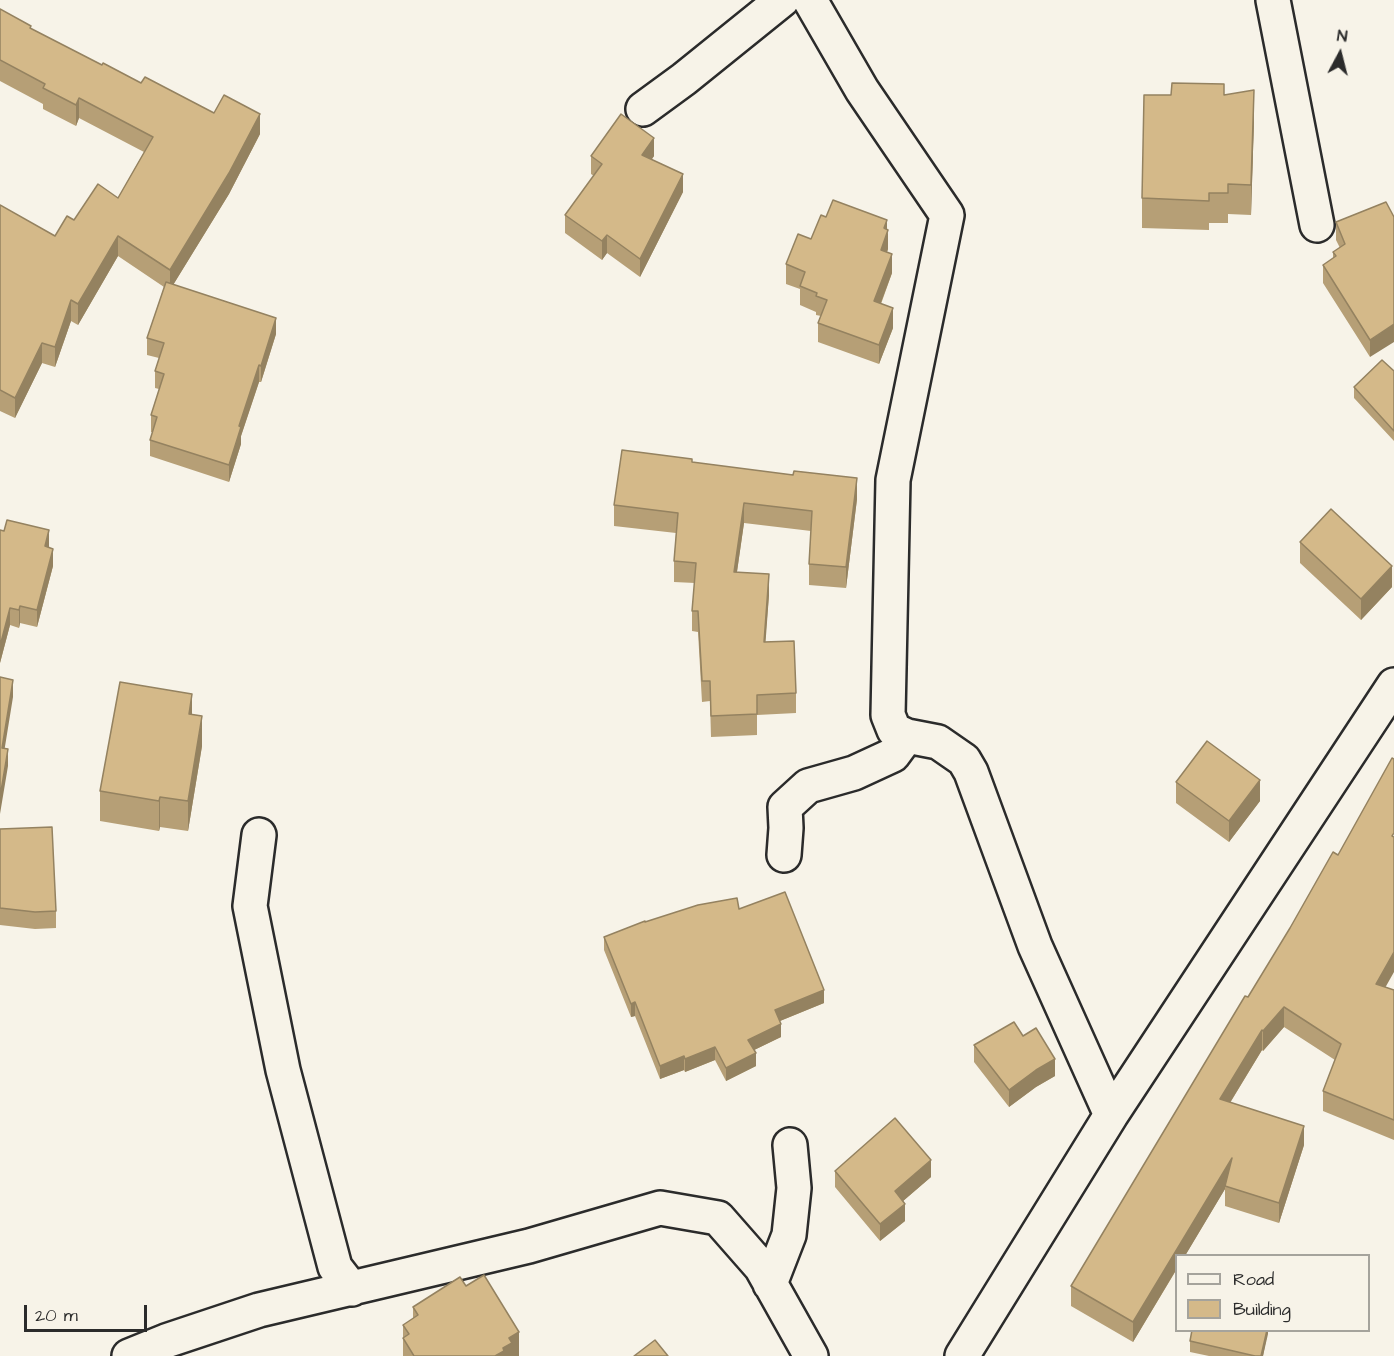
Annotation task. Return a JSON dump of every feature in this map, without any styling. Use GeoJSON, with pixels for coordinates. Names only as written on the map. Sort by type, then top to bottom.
{"type":"FeatureCollection","features":[{"type":"Feature","properties":{"kind":"street"},"geometry":{"type":"LineString","coordinates":[[644,109],[782,0]]}},
{"type":"Feature","properties":{"kind":"street"},"geometry":{"type":"LineString","coordinates":[[810,0],[862,90],[947,216],[893,480],[888,715],[894,730],[907,736],[938,742],[964,760],[971,772],[1035,946],[1111,1115]]}},
{"type":"Feature","properties":{"kind":"street"},"geometry":{"type":"LineString","coordinates":[[1273,0],[1317,225]]}},
{"type":"Feature","properties":{"kind":"street"},"geometry":{"type":"LineString","coordinates":[[962,1356],[1111,1115],[1394,685]]}},
{"type":"Feature","properties":{"kind":"street"},"geometry":{"type":"LineString","coordinates":[[784,855],[785,807],[808,786],[854,773],[892,755],[907,736]]}},
{"type":"Feature","properties":{"kind":"street"},"geometry":{"type":"LineString","coordinates":[[259,835],[250,906],[283,1070],[335,1267],[352,1288]]}},
{"type":"Feature","properties":{"kind":"street"},"geometry":{"type":"LineString","coordinates":[[770,1284],[789,1235],[794,1188],[790,1145]]}},
{"type":"Feature","properties":{"kind":"street"},"geometry":{"type":"LineString","coordinates":[[129,1356],[259,1310],[529,1246],[660,1208],[718,1218],[761,1268],[812,1356]]}},
{"type":"Feature","properties":{"kind":"building"},"geometry":{"type":"Polygon","coordinates":[[[0,9],[31,26],[30,28],[102,65],[103,63],[141,83],[145,77],[214,113],[224,95],[260,114],[229,173],[170,270],[118,236],[78,304],[71,300],[55,347],[42,343],[15,398],[0,390],[0,205],[55,236],[67,216],[74,220],[98,184],[118,198],[153,137],[79,98],[76,105],[43,88],[45,84],[0,60],[0,9]]]}},
{"type":"Feature","properties":{"kind":"building"},"geometry":{"type":"Polygon","coordinates":[[[1172,83],[1224,84],[1224,95],[1254,90],[1251,185],[1228,184],[1228,193],[1209,193],[1209,201],[1142,198],[1144,95],[1171,95],[1172,83]]]}},
{"type":"Feature","properties":{"kind":"building"},"geometry":{"type":"Polygon","coordinates":[[[621,114],[654,138],[642,155],[683,174],[640,259],[607,235],[602,241],[565,215],[602,164],[591,156],[621,114]]]}},
{"type":"Feature","properties":{"kind":"building"},"geometry":{"type":"Polygon","coordinates":[[[833,200],[887,220],[884,228],[888,230],[881,250],[892,254],[874,301],[893,308],[879,345],[818,323],[827,300],[800,286],[805,272],[786,264],[798,234],[811,239],[821,215],[826,217],[833,200]]]}},
{"type":"Feature","properties":{"kind":"building"},"geometry":{"type":"Polygon","coordinates":[[[1386,202],[1394,217],[1394,324],[1370,340],[1323,265],[1336,256],[1333,252],[1345,244],[1336,222],[1386,202]]]}},
{"type":"Feature","properties":{"kind":"building"},"geometry":{"type":"Polygon","coordinates":[[[166,282],[276,318],[239,426],[241,427],[229,465],[150,440],[157,417],[151,415],[164,374],[155,371],[164,343],[147,338],[166,282]]]}},
{"type":"Feature","properties":{"kind":"building"},"geometry":{"type":"Polygon","coordinates":[[[1382,360],[1394,371],[1394,431],[1354,387],[1382,360]]]}},
{"type":"Feature","properties":{"kind":"building"},"geometry":{"type":"Polygon","coordinates":[[[622,450],[793,475],[794,471],[857,478],[846,567],[809,564],[812,511],[744,503],[734,572],[769,574],[764,642],[794,641],[796,693],[757,695],[757,714],[711,716],[710,681],[702,681],[698,611],[692,611],[696,563],[674,561],[678,513],[614,505],[622,450]]]}},
{"type":"Feature","properties":{"kind":"building"},"geometry":{"type":"Polygon","coordinates":[[[1331,509],[1392,566],[1361,599],[1300,542],[1331,509]]]}},
{"type":"Feature","properties":{"kind":"building"},"geometry":{"type":"Polygon","coordinates":[[[7,520],[49,530],[45,546],[53,549],[37,610],[20,606],[19,610],[10,608],[0,646],[0,530],[4,531],[7,520]]]}},
{"type":"Feature","properties":{"kind":"building"},"geometry":{"type":"Polygon","coordinates":[[[0,677],[13,680],[2,748],[8,749],[0,797],[0,677]]]}},
{"type":"Feature","properties":{"kind":"building"},"geometry":{"type":"Polygon","coordinates":[[[120,682],[192,694],[189,714],[202,716],[188,801],[160,797],[159,801],[100,791],[120,682]]]}},
{"type":"Feature","properties":{"kind":"building"},"geometry":{"type":"Polygon","coordinates":[[[1207,741],[1260,780],[1229,821],[1176,782],[1207,741]]]}},
{"type":"Feature","properties":{"kind":"building"},"geometry":{"type":"Polygon","coordinates":[[[1392,758],[1394,759],[1394,833],[1392,836],[1394,837],[1394,952],[1376,984],[1394,990],[1394,1120],[1323,1091],[1341,1044],[1284,1007],[1262,1030],[1220,1099],[1304,1126],[1279,1203],[1225,1186],[1232,1158],[1133,1322],[1071,1286],[1245,996],[1248,997],[1290,928],[1333,852],[1338,855],[1392,758]]]}},
{"type":"Feature","properties":{"kind":"building"},"geometry":{"type":"Polygon","coordinates":[[[52,827],[56,911],[35,912],[0,908],[0,829],[52,827]]]}},
{"type":"Feature","properties":{"kind":"building"},"geometry":{"type":"Polygon","coordinates":[[[785,892],[824,990],[775,1010],[781,1024],[748,1040],[756,1053],[726,1068],[715,1047],[660,1066],[635,1002],[631,1004],[604,937],[645,921],[698,905],[737,898],[739,909],[785,892]]]}},
{"type":"Feature","properties":{"kind":"building"},"geometry":{"type":"Polygon","coordinates":[[[1014,1022],[1023,1036],[1036,1028],[1055,1059],[1009,1090],[974,1045],[1014,1022]]]}},
{"type":"Feature","properties":{"kind":"building"},"geometry":{"type":"Polygon","coordinates":[[[895,1118],[931,1160],[895,1191],[905,1204],[880,1224],[835,1171],[895,1118]]]}},
{"type":"Feature","properties":{"kind":"building"},"geometry":{"type":"Polygon","coordinates":[[[484,1275],[519,1332],[509,1338],[512,1343],[495,1356],[414,1356],[403,1338],[409,1334],[403,1325],[418,1315],[413,1307],[460,1277],[466,1286],[484,1275]]]}},
{"type":"Feature","properties":{"kind":"building"},"geometry":{"type":"Polygon","coordinates":[[[1192,1332],[1267,1332],[1261,1356],[1190,1341],[1192,1332]]]}},
{"type":"Feature","properties":{"kind":"building"},"geometry":{"type":"Polygon","coordinates":[[[655,1340],[668,1356],[634,1356],[655,1340]]]}}]}
